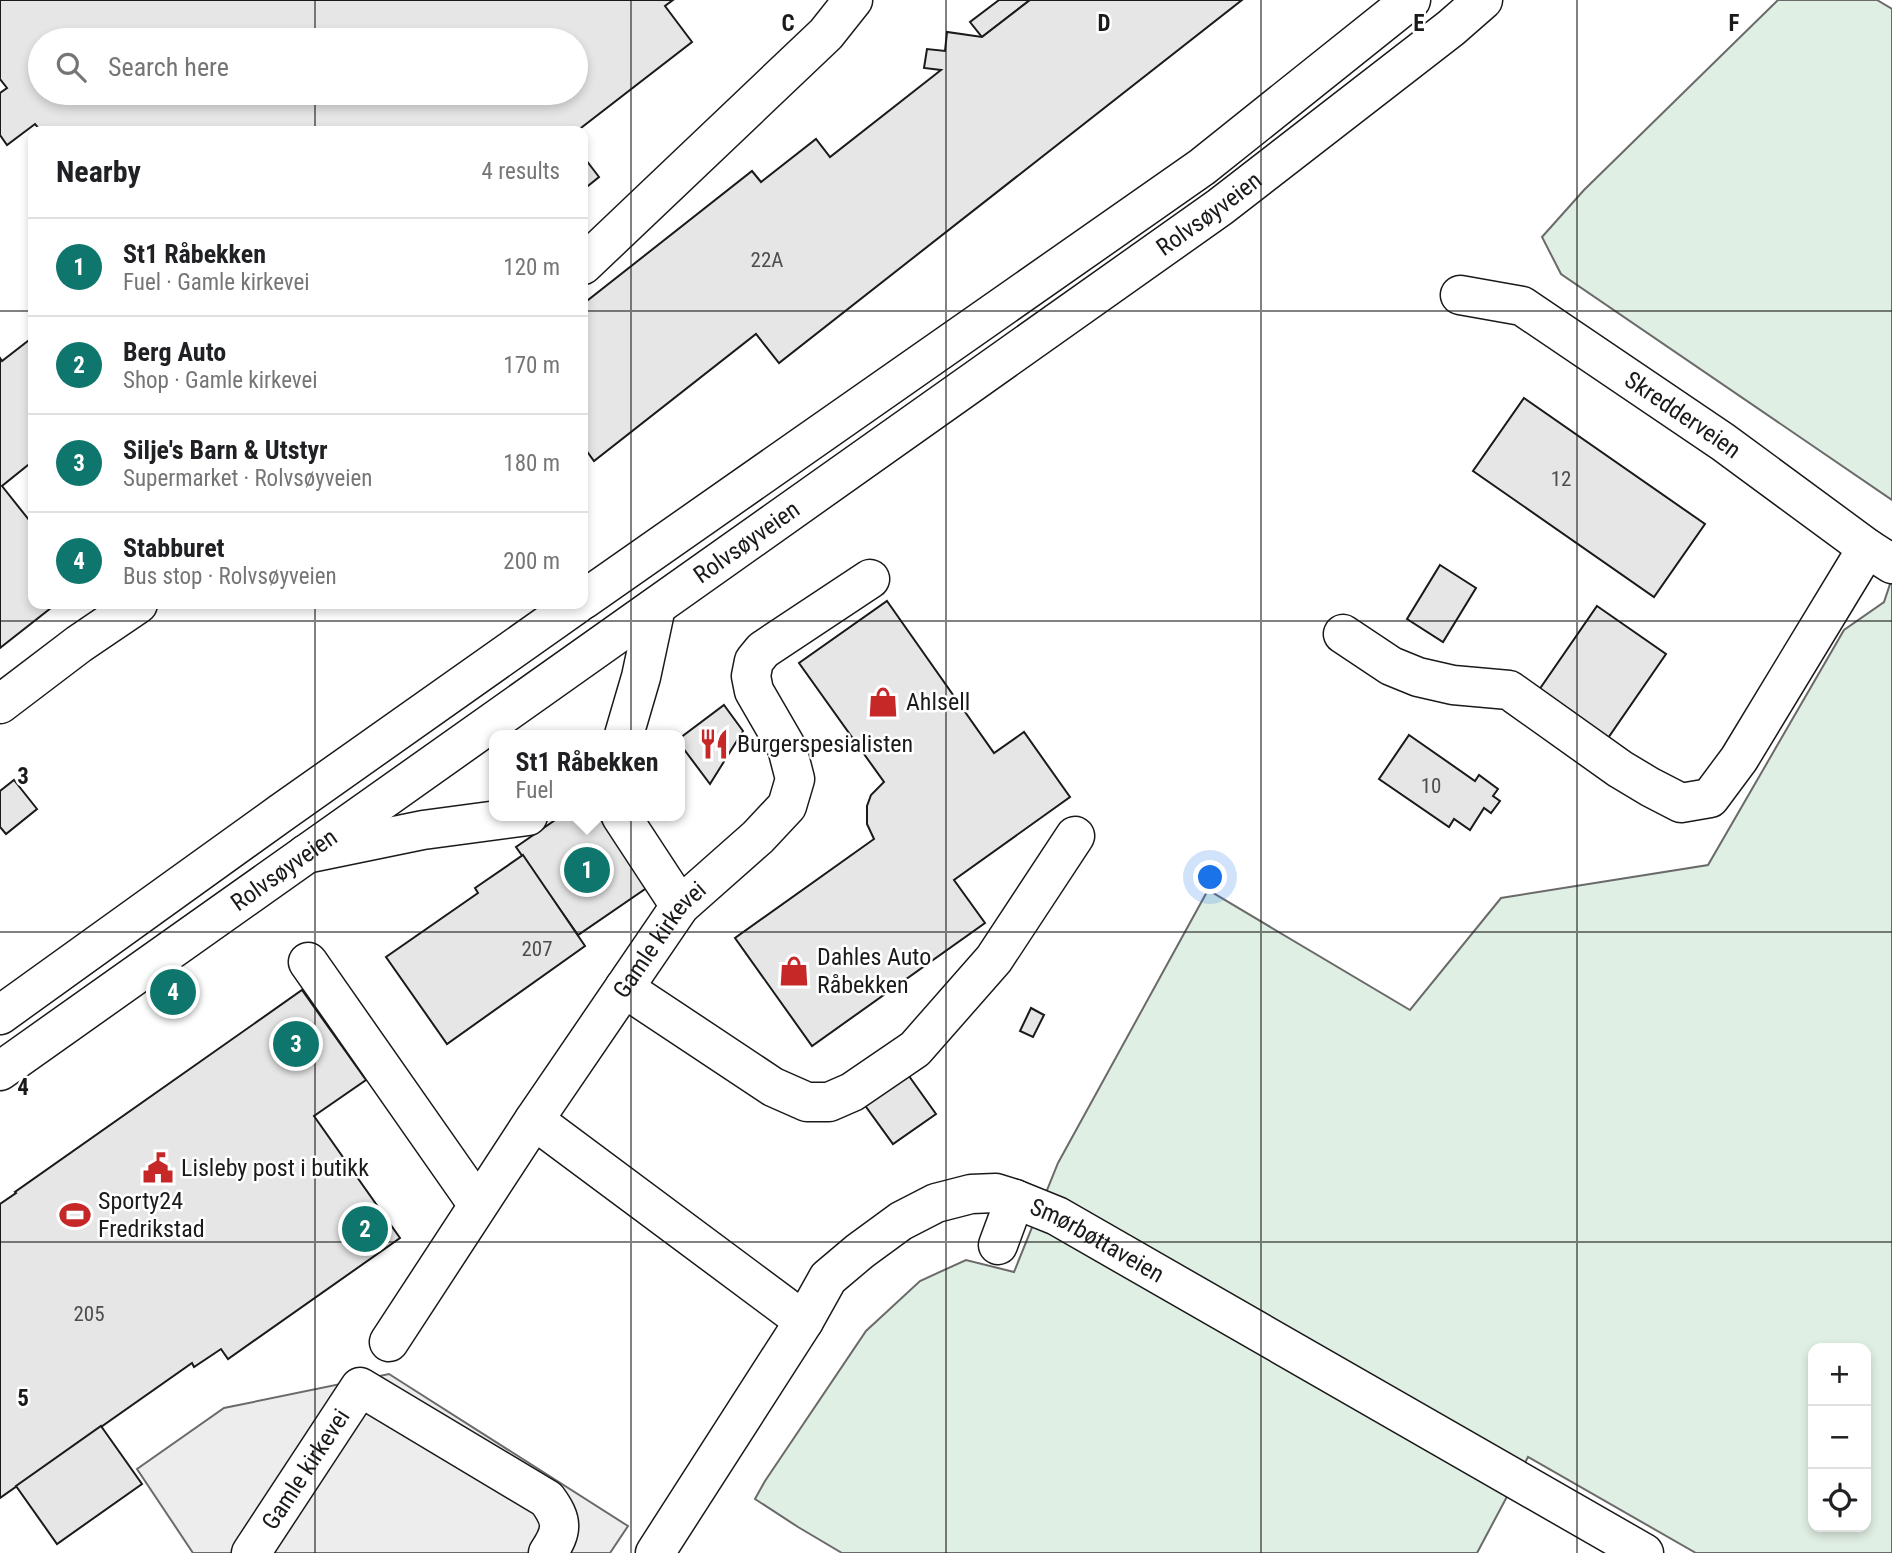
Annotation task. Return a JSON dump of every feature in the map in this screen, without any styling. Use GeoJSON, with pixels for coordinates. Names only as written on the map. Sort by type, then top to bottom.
{"type":"FeatureCollection","features":[{"type":"Feature","properties":{"kind":"main road"},"geometry":{"type":"LineString","coordinates":[[588,260],[826,34],[853,0]]}},
{"type":"Feature","properties":{"kind":"main road","name":"Rolvsøyveien"},"geometry":{"type":"LineString","coordinates":[[588,597],[1202,167],[1411,0]]}},
{"type":"Feature","properties":{"kind":"main road","name":"Rolvsøyveien"},"geometry":{"type":"LineString","coordinates":[[0,1071],[1220,207],[1451,28],[1483,0]]}},
{"type":"Feature","properties":{"kind":"main road","name":"Skredderveien"},"geometry":{"type":"LineString","coordinates":[[1460,295],[1522,306],[1723,442],[1880,556]]}},
{"type":"Feature","properties":{"kind":"main road"},"geometry":{"type":"LineString","coordinates":[[1343,635],[1391,666],[1418,677],[1453,685],[1509,690],[1620,769],[1681,803],[1710,798],[1740,759],[1880,556]]}},
{"type":"Feature","properties":{"kind":"main road","name":"Gamle kirkevei"},"geometry":{"type":"LineString","coordinates":[[389,1342],[534,1120],[680,906],[758,837],[787,806],[795,779],[787,748],[754,691],[751,676],[754,661],[763,650],[870,579]]}},
{"type":"Feature","properties":{"kind":"main road"},"geometry":{"type":"LineString","coordinates":[[625,730],[641,677],[656,607]]}},
{"type":"Feature","properties":{"kind":"main road"},"geometry":{"type":"LineString","coordinates":[[0,704],[131,609]]}},
{"type":"Feature","properties":{"kind":"main road","name":"Rolvsøyveien"},"geometry":{"type":"LineString","coordinates":[[0,1015],[570,609]]}},
{"type":"Feature","properties":{"kind":"main road"},"geometry":{"type":"LineString","coordinates":[[306,854],[423,830],[490,821]]}},
{"type":"Feature","properties":{"kind":"main road"},"geometry":{"type":"LineString","coordinates":[[624,821],[680,906]]}},
{"type":"Feature","properties":{"kind":"main road"},"geometry":{"type":"LineString","coordinates":[[624,988],[773,1087],[807,1102],[829,1102],[852,1092],[915,1049],[994,959],[1075,836]]}},
{"type":"Feature","properties":{"kind":"main road"},"geometry":{"type":"LineString","coordinates":[[308,962],[478,1205]]}},
{"type":"Feature","properties":{"kind":"main road"},"geometry":{"type":"LineString","coordinates":[[534,1120],[804,1321]]}},
{"type":"Feature","properties":{"kind":"main road","name":"Smørbøttaveien"},"geometry":{"type":"LineString","coordinates":[[654,1553],[804,1321],[828,1278],[901,1221],[936,1203],[971,1194],[996,1194],[1056,1216],[1644,1553]]}},
{"type":"Feature","properties":{"kind":"main road"},"geometry":{"type":"LineString","coordinates":[[998,1245],[1014,1199]]}},
{"type":"Feature","properties":{"kind":"main road","name":"Gamle kirkevei"},"geometry":{"type":"LineString","coordinates":[[259,1550],[360,1387],[547,1499],[557,1513],[560,1524],[557,1540],[548,1553]]}},
{"type":"Feature","properties":{"kind":"green space"},"geometry":{"type":"Polygon","coordinates":[[[1778,0],[1877,0],[1892,9],[1892,500],[1561,274],[1542,237],[1584,190],[1778,0]]]}},
{"type":"Feature","properties":{"kind":"green space"},"geometry":{"type":"Polygon","coordinates":[[[1892,578],[1892,1553],[1696,1553],[1528,1457],[1477,1553],[842,1553],[755,1499],[866,1331],[920,1281],[966,1260],[1014,1272],[1058,1163],[1208,890],[1410,1010],[1501,898],[1708,865],[1844,630],[1884,602],[1892,578]]]}},
{"type":"Feature","properties":{"kind":"shaded area"},"geometry":{"type":"Polygon","coordinates":[[[389,1374],[628,1526],[610,1553],[193,1553],[137,1469],[224,1408],[389,1374]]]}},
{"type":"Feature","properties":{"kind":"building"},"geometry":{"type":"Polygon","coordinates":[[[0,0],[673,0],[665,6],[692,42],[583,126],[35,124],[28,126],[28,129],[7,145],[0,135],[0,93],[7,88],[0,79],[0,0]]]}},
{"type":"Feature","properties":{"kind":"building"},"geometry":{"type":"Polygon","coordinates":[[[999,0],[1030,0],[982,37],[970,22],[999,0]]]}},
{"type":"Feature","properties":{"kind":"building"},"geometry":{"type":"Polygon","coordinates":[[[1030,0],[1242,0],[779,363],[756,334],[594,461],[588,453],[588,300],[752,171],[761,182],[816,139],[830,157],[941,70],[924,68],[927,49],[945,51],[947,32],[982,37],[1030,0]]]}},
{"type":"Feature","properties":{"kind":"building"},"geometry":{"type":"Polygon","coordinates":[[[588,163],[599,177],[588,186],[588,163]]]}},
{"type":"Feature","properties":{"kind":"building"},"geometry":{"type":"Polygon","coordinates":[[[28,341],[28,465],[2,486],[28,519],[28,609],[50,609],[0,648],[0,358],[2,361],[28,341]]]}},
{"type":"Feature","properties":{"kind":"building"},"geometry":{"type":"Polygon","coordinates":[[[1524,398],[1705,524],[1654,597],[1473,471],[1524,398]]]}},
{"type":"Feature","properties":{"kind":"building"},"geometry":{"type":"Polygon","coordinates":[[[1440,565],[1476,588],[1443,642],[1407,619],[1440,565]]]}},
{"type":"Feature","properties":{"kind":"building"},"geometry":{"type":"Polygon","coordinates":[[[887,601],[994,753],[1024,732],[1070,797],[954,880],[985,923],[812,1046],[735,938],[874,839],[867,824],[867,806],[871,795],[884,782],[799,663],[887,601]]]}},
{"type":"Feature","properties":{"kind":"building"},"geometry":{"type":"Polygon","coordinates":[[[1597,606],[1666,654],[1608,738],[1539,690],[1597,606]]]}},
{"type":"Feature","properties":{"kind":"building"},"geometry":{"type":"Polygon","coordinates":[[[724,705],[743,731],[710,784],[685,751],[685,734],[724,705]]]}},
{"type":"Feature","properties":{"kind":"building"},"geometry":{"type":"Polygon","coordinates":[[[1409,735],[1475,781],[1479,775],[1498,789],[1493,796],[1500,801],[1491,813],[1484,808],[1470,830],[1454,819],[1449,827],[1379,779],[1409,735]]]}},
{"type":"Feature","properties":{"kind":"building"},"geometry":{"type":"Polygon","coordinates":[[[14,780],[37,809],[6,834],[0,827],[0,791],[14,780]]]}},
{"type":"Feature","properties":{"kind":"building"},"geometry":{"type":"Polygon","coordinates":[[[554,821],[602,821],[648,887],[578,935],[516,847],[554,821]]]}},
{"type":"Feature","properties":{"kind":"building"},"geometry":{"type":"Polygon","coordinates":[[[523,855],[585,946],[447,1044],[386,957],[478,893],[475,888],[523,855]]]}},
{"type":"Feature","properties":{"kind":"building"},"geometry":{"type":"Polygon","coordinates":[[[302,990],[366,1080],[314,1116],[400,1238],[228,1359],[221,1349],[194,1367],[192,1363],[0,1498],[0,1204],[302,990]]]}},
{"type":"Feature","properties":{"kind":"building"},"geometry":{"type":"Polygon","coordinates":[[[1031,1008],[1044,1015],[1033,1037],[1020,1031],[1031,1008]]]}},
{"type":"Feature","properties":{"kind":"building"},"geometry":{"type":"Polygon","coordinates":[[[899,1062],[936,1114],[893,1144],[856,1093],[899,1062]]]}},
{"type":"Feature","properties":{"kind":"building"},"geometry":{"type":"Polygon","coordinates":[[[101,1426],[142,1484],[57,1544],[16,1486],[101,1426]]]}},
{"type":"Feature","properties":{"kind":"place","name":"Ahlsell"},"geometry":{"type":"Point","coordinates":[883,702]}},
{"type":"Feature","properties":{"kind":"place","name":"Burgerspesialisten"},"geometry":{"type":"Point","coordinates":[714,744]}},
{"type":"Feature","properties":{"kind":"place","name":"St1 Råbekken"},"geometry":{"type":"Point","coordinates":[587,870]}},
{"type":"Feature","properties":{"kind":"place","name":"Dahles Auto Råbekken"},"geometry":{"type":"Point","coordinates":[794,971]}},
{"type":"Feature","properties":{"kind":"place","name":"Stabburet"},"geometry":{"type":"Point","coordinates":[173,992]}},
{"type":"Feature","properties":{"kind":"place","name":"Silje's Barn & Utstyr"},"geometry":{"type":"Point","coordinates":[296,1044]}},
{"type":"Feature","properties":{"kind":"place","name":"Lisleby post i butikk"},"geometry":{"type":"Point","coordinates":[158,1168]}},
{"type":"Feature","properties":{"kind":"place","name":"Sporty24 Fredrikstad"},"geometry":{"type":"Point","coordinates":[75,1215]}},
{"type":"Feature","properties":{"kind":"place","name":"Berg Auto"},"geometry":{"type":"Point","coordinates":[365,1229]}}]}
